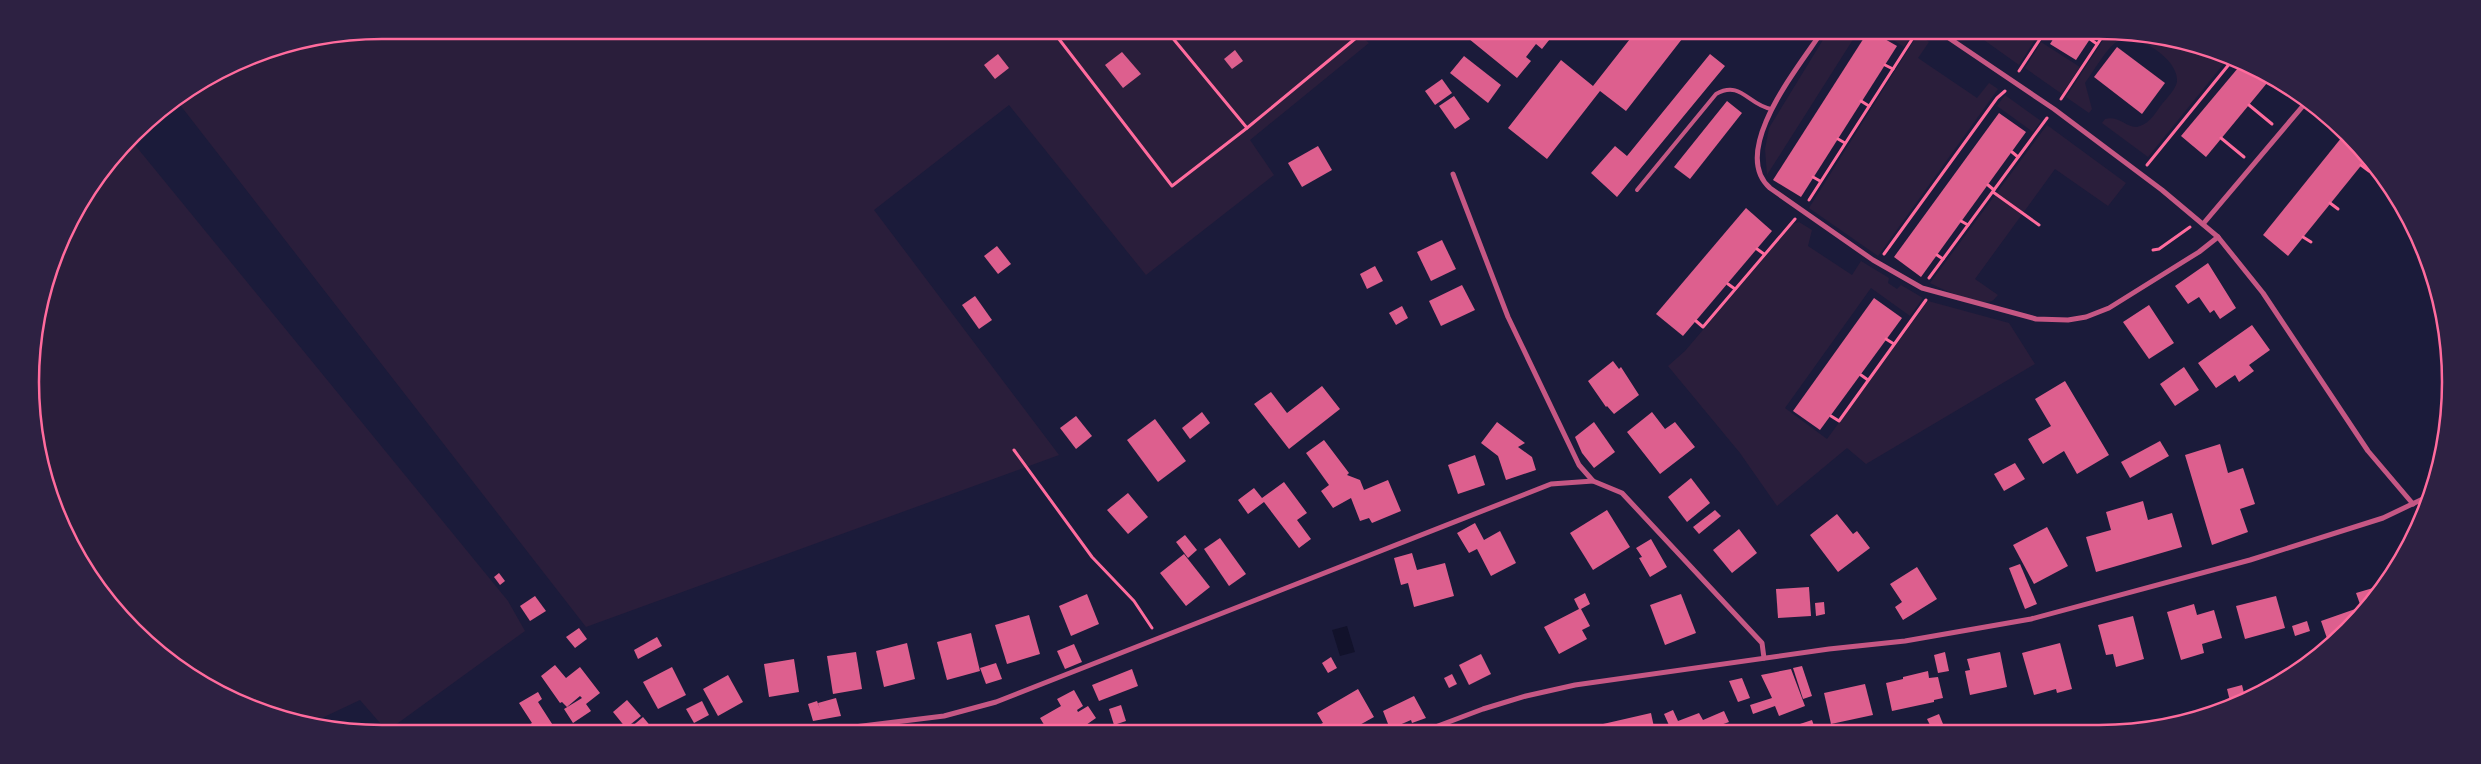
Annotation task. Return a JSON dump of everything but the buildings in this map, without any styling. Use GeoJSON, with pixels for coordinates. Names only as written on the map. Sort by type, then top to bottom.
{"type":"FeatureCollection","features":[{"type":"Feature","properties":{"kind":"street"},"geometry":{"type":"LineString","coordinates":[[1817,39],[1771,109],[1759,142],[1758,171],[1767,186],[1878,262],[1922,288],[2036,319],[2068,320],[2109,308],[2199,252],[2218,237]]}},
{"type":"Feature","properties":{"kind":"street"},"geometry":{"type":"LineString","coordinates":[[1950,39],[2054,109],[2140,173],[2218,237],[2263,293],[2368,450],[2412,504]]}},
{"type":"Feature","properties":{"kind":"street"},"geometry":{"type":"LineString","coordinates":[[2203,224],[2303,106]]}},
{"type":"Feature","properties":{"kind":"street"},"geometry":{"type":"LineString","coordinates":[[1453,174],[1508,317],[1579,465],[1593,481],[1622,493],[1762,643],[1764,658]]}},
{"type":"Feature","properties":{"kind":"street"},"geometry":{"type":"LineString","coordinates":[[870,725],[944,716],[996,702],[1551,484],[1593,481]]}},
{"type":"Feature","properties":{"kind":"street"},"geometry":{"type":"LineString","coordinates":[[1441,725],[1483,709],[1567,686],[1764,658],[1905,641],[2039,617],[2250,560],[2365,524],[2421,500]]}},
{"type":"Feature","properties":{"kind":"lane"},"geometry":{"type":"LineString","coordinates":[[1637,190],[1716,94],[1731,89],[1738,90],[1761,107],[1771,109]]}},
{"type":"Feature","properties":{"kind":"path"},"geometry":{"type":"LineString","coordinates":[[1059,39],[1172,186],[1247,128],[1355,39]]}},
{"type":"Feature","properties":{"kind":"path"},"geometry":{"type":"LineString","coordinates":[[1173,39],[1247,128]]}},
{"type":"Feature","properties":{"kind":"path"},"geometry":{"type":"LineString","coordinates":[[1696,322],[1703,327],[1802,210],[1912,39]]}},
{"type":"Feature","properties":{"kind":"path"},"geometry":{"type":"LineString","coordinates":[[1878,262],[1997,98],[2013,81],[2040,39]]}},
{"type":"Feature","properties":{"kind":"path"},"geometry":{"type":"LineString","coordinates":[[1922,288],[2054,109],[2100,39]]}},
{"type":"Feature","properties":{"kind":"path"},"geometry":{"type":"LineString","coordinates":[[2090,40],[2097,44]]}},
{"type":"Feature","properties":{"kind":"path"},"geometry":{"type":"LineString","coordinates":[[1885,64],[1893,69]]}},
{"type":"Feature","properties":{"kind":"path"},"geometry":{"type":"LineString","coordinates":[[2140,173],[2229,65]]}},
{"type":"Feature","properties":{"kind":"path"},"geometry":{"type":"LineString","coordinates":[[1861,102],[1869,106]]}},
{"type":"Feature","properties":{"kind":"path"},"geometry":{"type":"LineString","coordinates":[[2249,105],[2273,125]]}},
{"type":"Feature","properties":{"kind":"path"},"geometry":{"type":"LineString","coordinates":[[2221,138],[2245,158]]}},
{"type":"Feature","properties":{"kind":"path"},"geometry":{"type":"LineString","coordinates":[[1838,139],[1845,143]]}},
{"type":"Feature","properties":{"kind":"path"},"geometry":{"type":"LineString","coordinates":[[2012,152],[2018,157]]}},
{"type":"Feature","properties":{"kind":"path"},"geometry":{"type":"LineString","coordinates":[[2361,165],[2369,171]]}},
{"type":"Feature","properties":{"kind":"path"},"geometry":{"type":"LineString","coordinates":[[1814,177],[1820,181]]}},
{"type":"Feature","properties":{"kind":"path"},"geometry":{"type":"LineString","coordinates":[[1988,185],[1993,191],[2039,225]]}},
{"type":"Feature","properties":{"kind":"path"},"geometry":{"type":"LineString","coordinates":[[2330,203],[2338,209]]}},
{"type":"Feature","properties":{"kind":"path"},"geometry":{"type":"LineString","coordinates":[[1962,221],[1968,225]]}},
{"type":"Feature","properties":{"kind":"path"},"geometry":{"type":"LineString","coordinates":[[2153,250],[2159,249],[2190,227]]}},
{"type":"Feature","properties":{"kind":"path"},"geometry":{"type":"LineString","coordinates":[[2303,237],[2311,242]]}},
{"type":"Feature","properties":{"kind":"path"},"geometry":{"type":"LineString","coordinates":[[1757,249],[1765,254]]}},
{"type":"Feature","properties":{"kind":"path"},"geometry":{"type":"LineString","coordinates":[[1937,254],[1943,259]]}},
{"type":"Feature","properties":{"kind":"path"},"geometry":{"type":"LineString","coordinates":[[1728,284],[1735,289]]}},
{"type":"Feature","properties":{"kind":"path"},"geometry":{"type":"LineString","coordinates":[[1831,416],[1839,421],[1932,292]]}},
{"type":"Feature","properties":{"kind":"path"},"geometry":{"type":"LineString","coordinates":[[1886,339],[1894,344]]}},
{"type":"Feature","properties":{"kind":"path"},"geometry":{"type":"LineString","coordinates":[[1860,375],[1868,380]]}},
{"type":"Feature","properties":{"kind":"path"},"geometry":{"type":"LineString","coordinates":[[1014,450],[1092,556],[1134,601],[1158,637]]}},
{"type":"Feature","properties":{"kind":"shaded area"},"geometry":{"type":"Polygon","coordinates":[[[360,39],[1365,39],[1369,43],[1250,140],[1274,175],[1146,275],[1009,105],[874,210],[1059,455],[586,627],[180,105],[230,74],[272,57],[315,45],[360,39]]]}},
{"type":"Feature","properties":{"kind":"shaded area"},"geometry":{"type":"Polygon","coordinates":[[[1823,39],[1853,39],[1767,175],[1765,149],[1769,128],[1823,39]]]}},
{"type":"Feature","properties":{"kind":"shaded area"},"geometry":{"type":"Polygon","coordinates":[[[1892,39],[1909,39],[1904,47],[1892,39]]]}},
{"type":"Feature","properties":{"kind":"shaded area"},"geometry":{"type":"Polygon","coordinates":[[[1915,39],[1925,39],[1929,42],[1918,58],[1977,98],[1989,83],[1998,89],[1878,256],[1809,208],[1915,39]]]}},
{"type":"Feature","properties":{"kind":"shaded area"},"geometry":{"type":"Polygon","coordinates":[[[1983,39],[2035,39],[2019,65],[1983,39]]]}},
{"type":"Feature","properties":{"kind":"shaded area"},"geometry":{"type":"Polygon","coordinates":[[[2104,39],[2129,40],[2115,43],[2103,56],[2085,83],[2092,109],[2089,113],[2066,97],[2104,39]]]}},
{"type":"Feature","properties":{"kind":"shaded area"},"geometry":{"type":"Polygon","coordinates":[[[2137,41],[2188,50],[2224,63],[2148,157],[2102,123],[2105,119],[2110,118],[2136,127],[2144,125],[2173,91],[2177,82],[2176,73],[2171,64],[2164,56],[2144,43],[2137,41]]]}},
{"type":"Feature","properties":{"kind":"shaded area"},"geometry":{"type":"Polygon","coordinates":[[[2041,42],[2080,67],[2062,94],[2025,68],[2041,42]]]}},
{"type":"Feature","properties":{"kind":"shaded area"},"geometry":{"type":"Polygon","coordinates":[[[2005,95],[2041,121],[2033,132],[1997,106],[2005,95]]]}},
{"type":"Feature","properties":{"kind":"shaded area"},"geometry":{"type":"Polygon","coordinates":[[[2047,125],[2126,183],[2108,206],[2055,169],[1975,279],[1998,295],[1994,300],[1982,302],[1950,292],[1930,283],[2047,125]]]}},
{"type":"Feature","properties":{"kind":"shaded area"},"geometry":{"type":"Polygon","coordinates":[[[134,144],[508,601],[525,631],[395,725],[382,725],[360,700],[319,719],[315,719],[293,714],[251,699],[230,690],[191,667],[139,625],[110,591],[85,554],[65,513],[50,471],[39,404],[39,360],[45,315],[57,272],[74,230],[97,191],[134,144]]]}},
{"type":"Feature","properties":{"kind":"shaded area"},"geometry":{"type":"Polygon","coordinates":[[[1799,222],[1812,230],[1808,246],[1852,275],[1861,261],[1889,278],[1888,283],[1897,289],[1901,285],[1923,298],[1910,316],[1871,288],[1785,408],[1827,439],[1928,301],[2009,323],[2035,364],[1866,464],[1847,448],[1777,506],[1740,453],[1668,366],[1685,351],[1793,224],[1799,222]]]}},
{"type":"Feature","properties":{"kind":"shaded area"},"geometry":{"type":"Polygon","coordinates":[[[1347,626],[1355,652],[1340,656],[1332,630],[1347,626]]]}}]}
